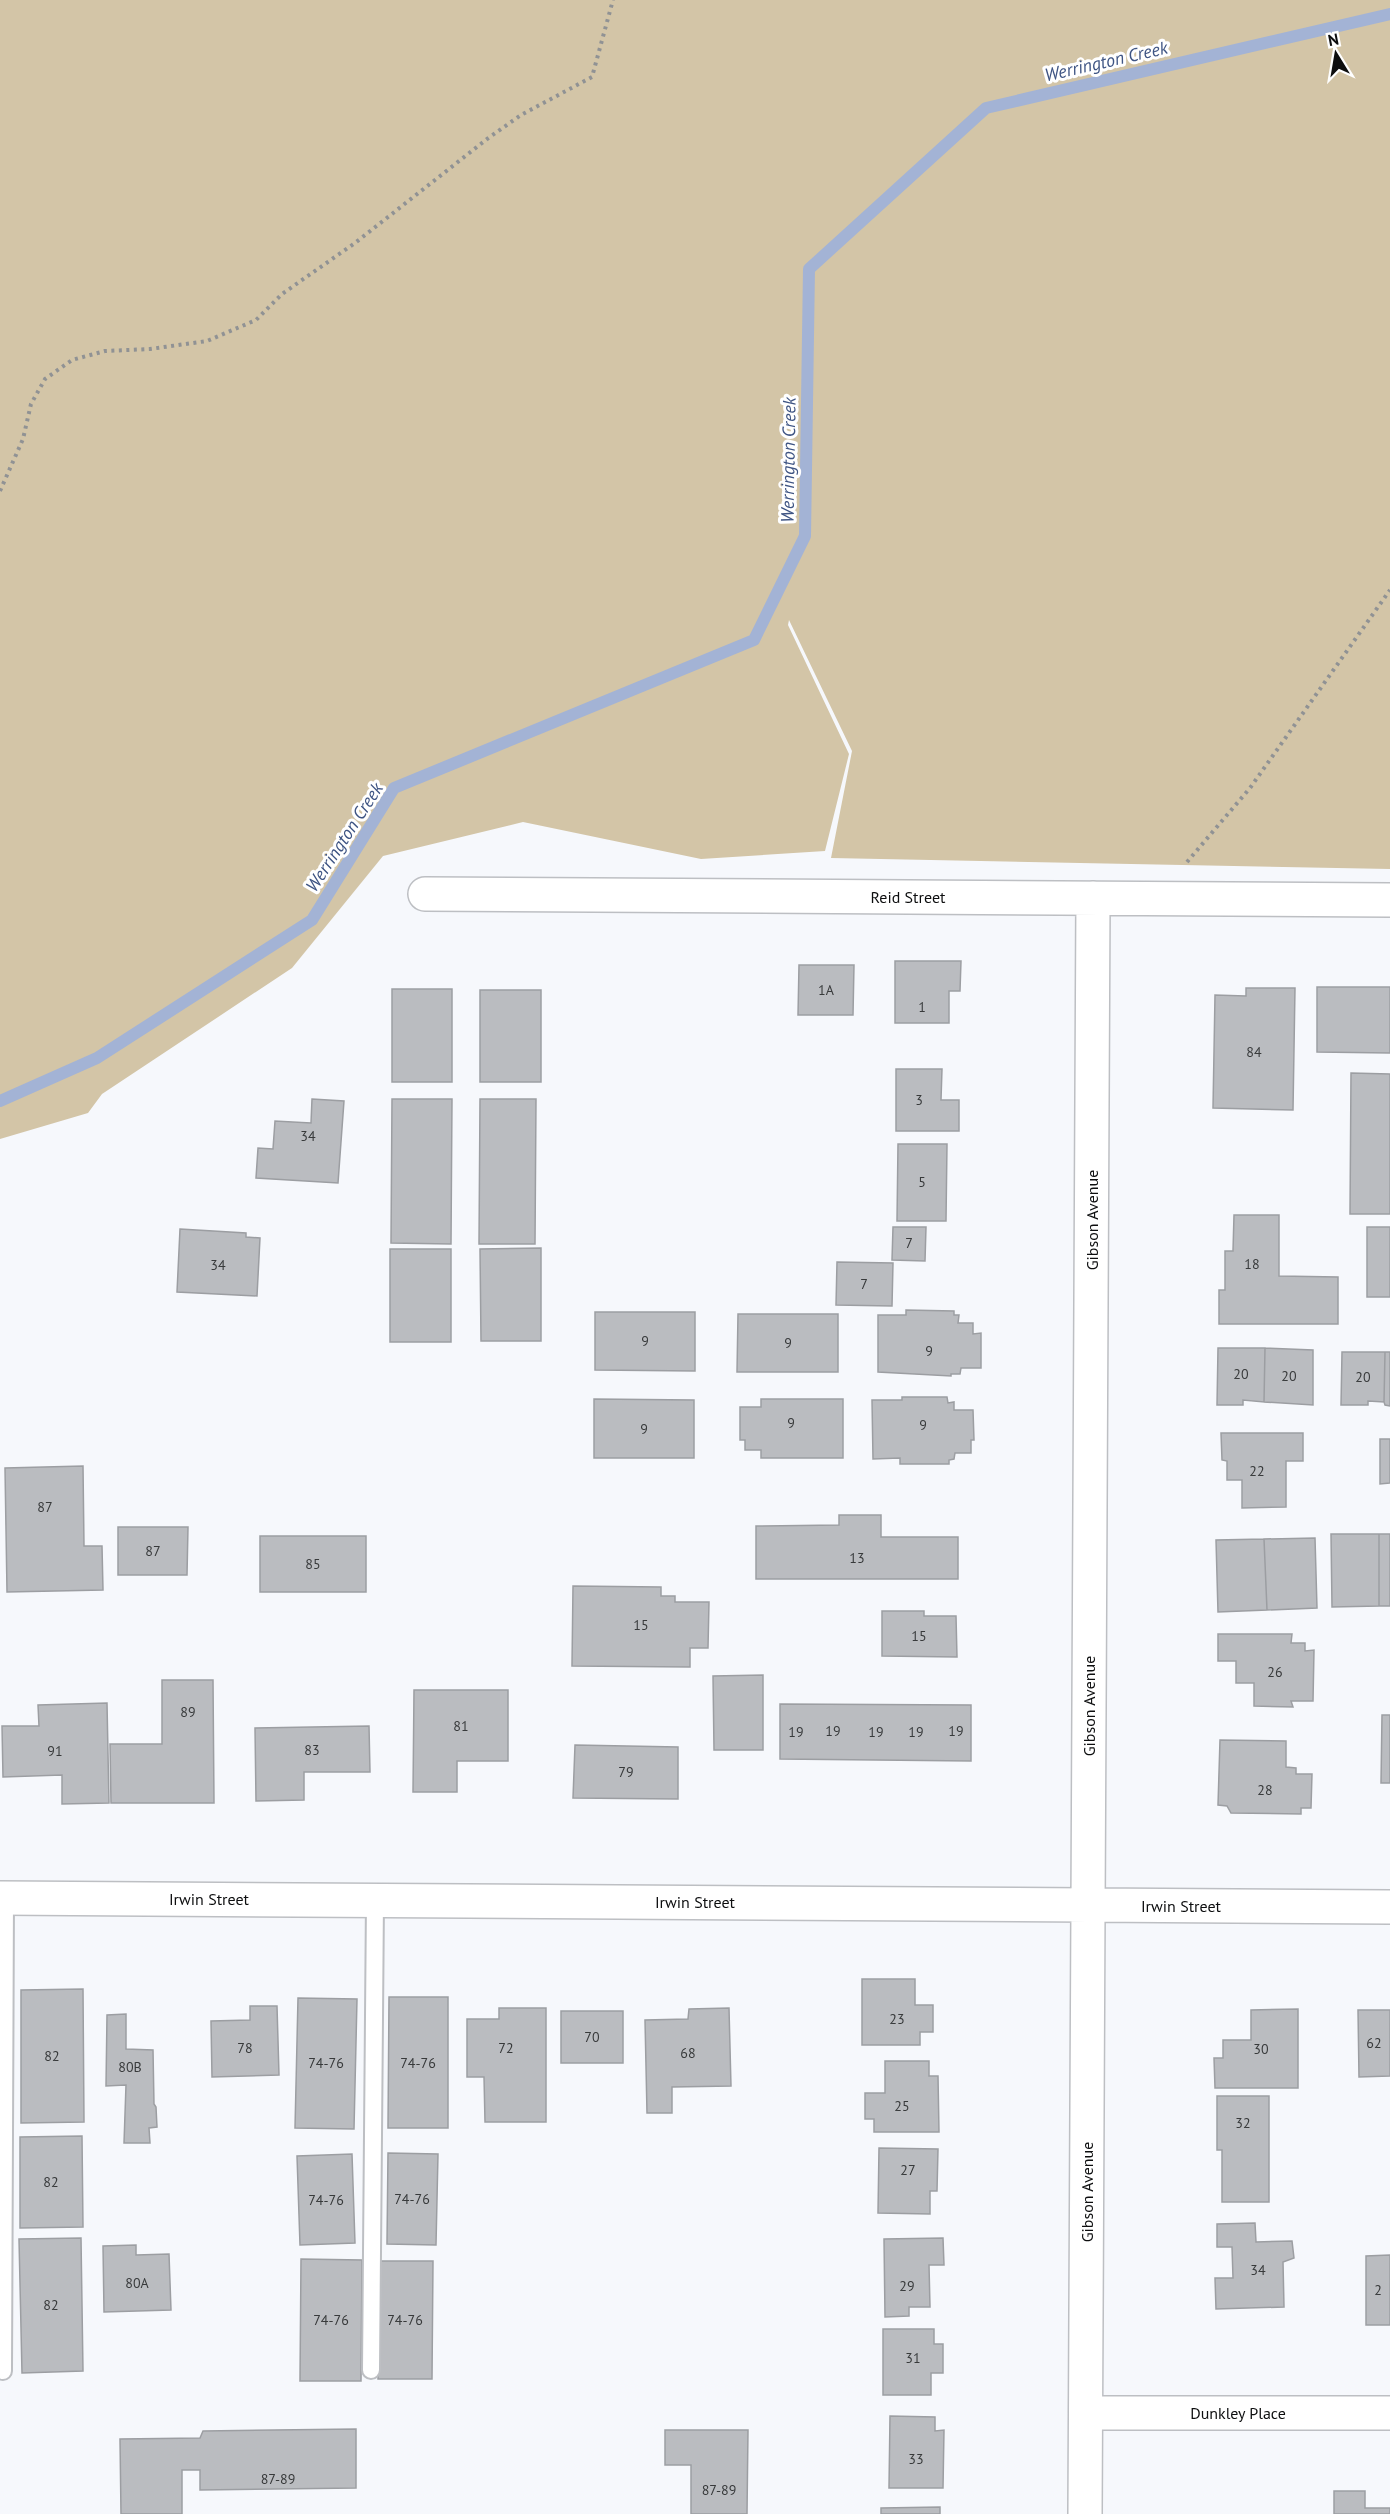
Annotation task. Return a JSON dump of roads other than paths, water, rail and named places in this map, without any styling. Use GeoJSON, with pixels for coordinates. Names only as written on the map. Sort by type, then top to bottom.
{"type":"FeatureCollection","features":[{"type":"Feature","properties":{"kind":"street","name":"Reid Street"},"geometry":{"type":"LineString","coordinates":[[425,894],[1390,900]]}},
{"type":"Feature","properties":{"kind":"street","name":"Gibson Avenue"},"geometry":{"type":"LineString","coordinates":[[1085,2514],[1094,898]]}},
{"type":"Feature","properties":{"kind":"street","name":"Irwin Street"},"geometry":{"type":"LineString","coordinates":[[2,1898],[1390,1907]]}},
{"type":"Feature","properties":{"kind":"street","name":"Dunkley Place"},"geometry":{"type":"LineString","coordinates":[[1086,2413],[1390,2413]]}},
{"type":"Feature","properties":{"kind":"lane"},"geometry":{"type":"LineString","coordinates":[[2,1898],[3,2371]]}},
{"type":"Feature","properties":{"kind":"lane"},"geometry":{"type":"LineString","coordinates":[[371,2370],[375,1900]]}},
{"type":"Feature","properties":{"kind":"waterway","name":"Werrington Creek"},"geometry":{"type":"LineString","coordinates":[[0,1101],[97,1058],[312,920],[394,788],[754,640],[805,536],[809,269],[986,108],[1390,14]]}}]}
